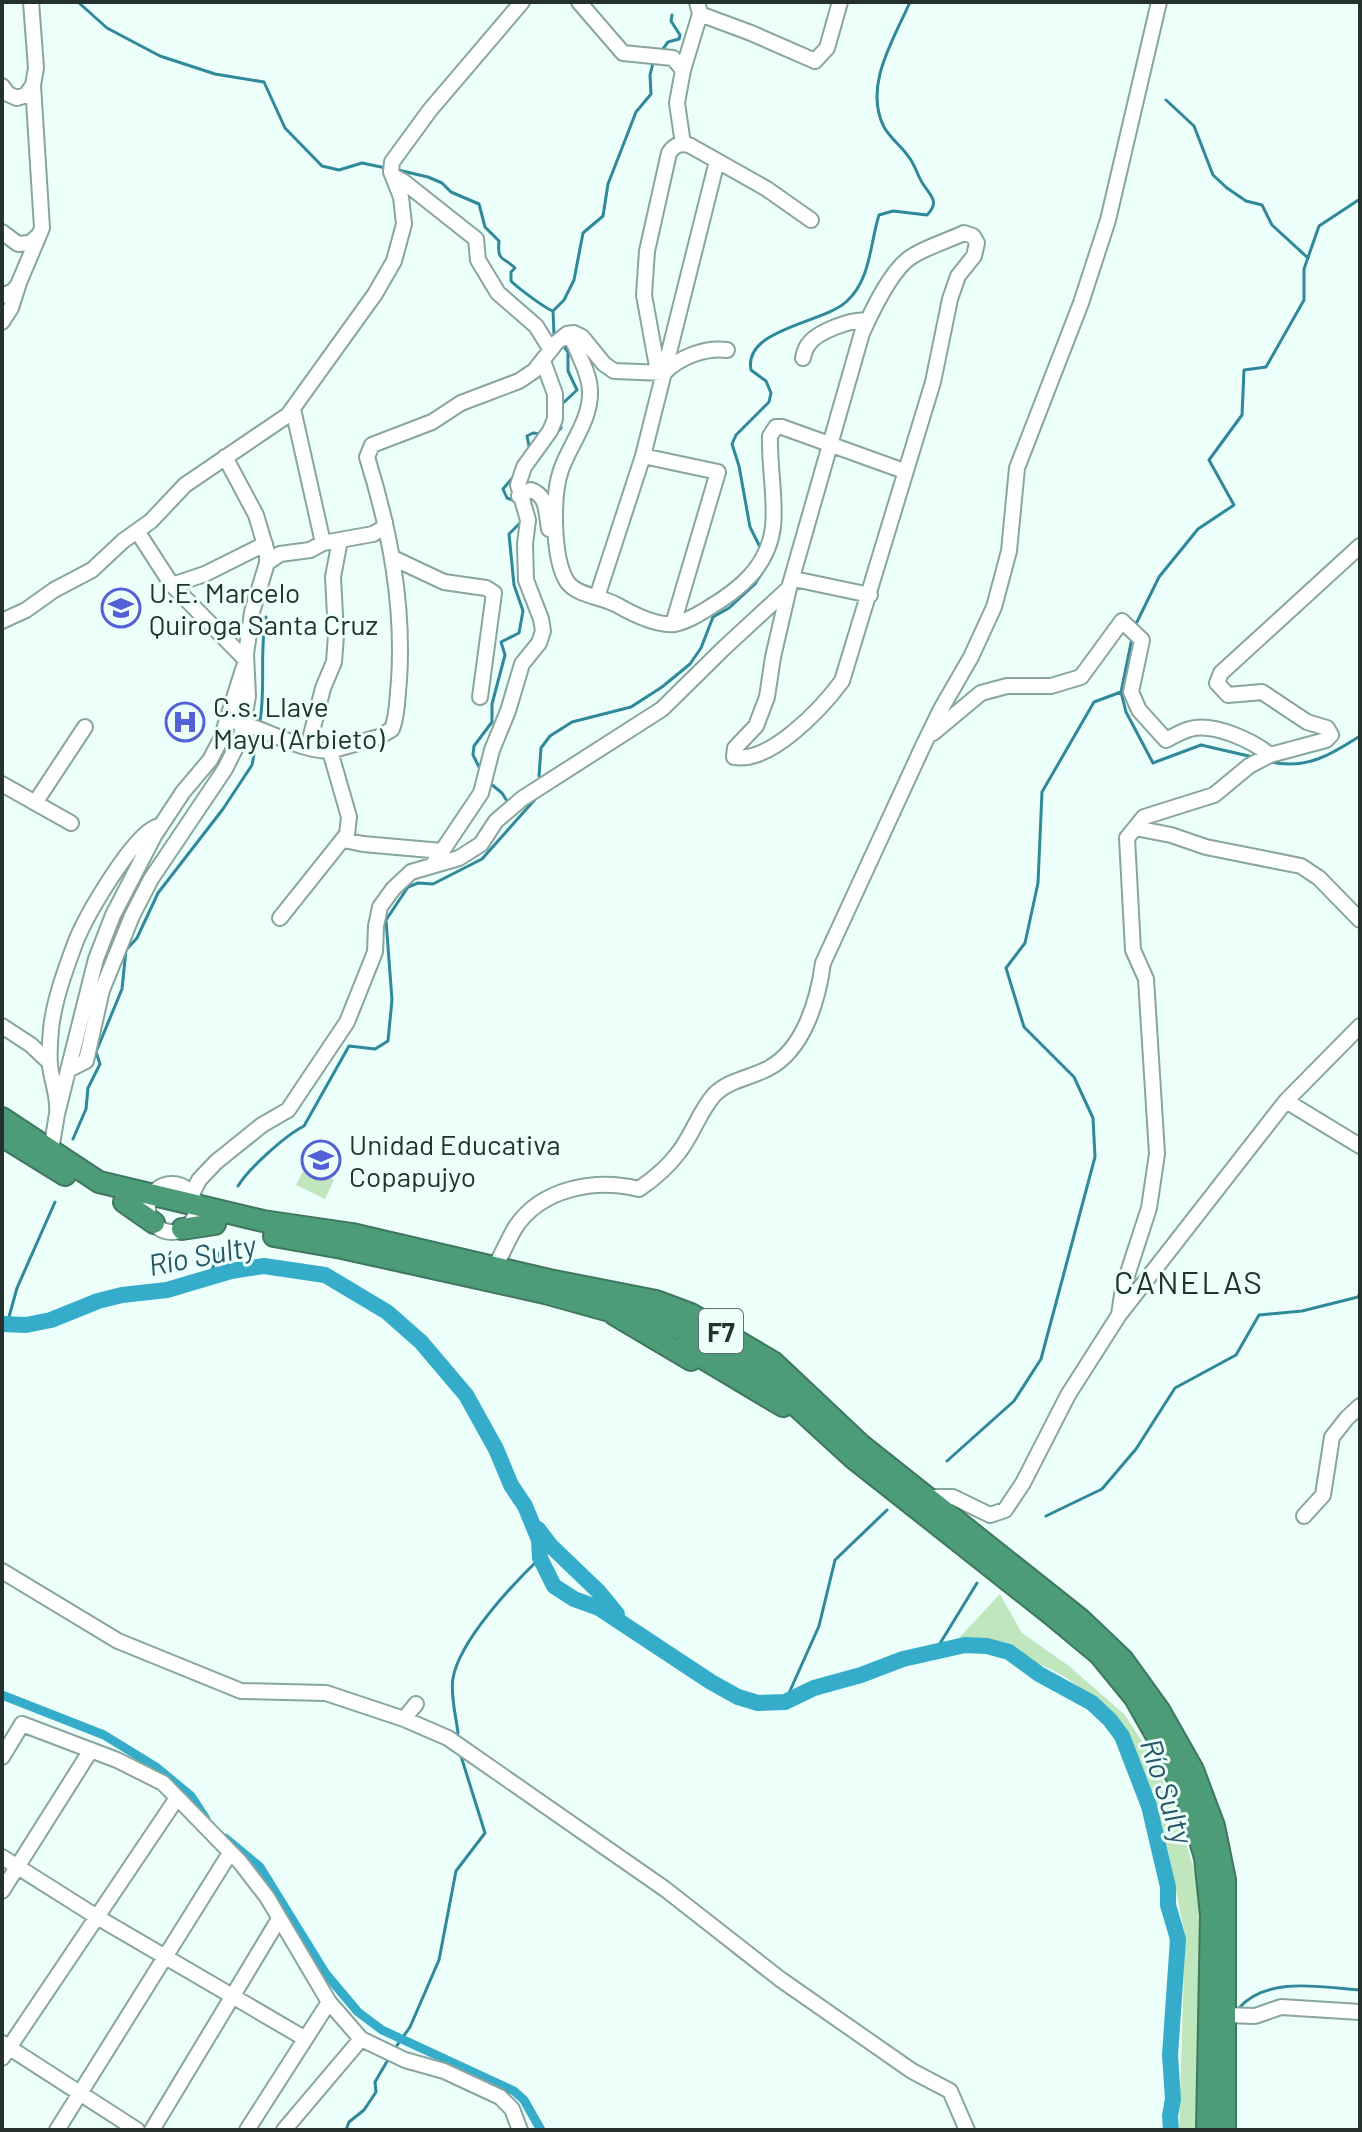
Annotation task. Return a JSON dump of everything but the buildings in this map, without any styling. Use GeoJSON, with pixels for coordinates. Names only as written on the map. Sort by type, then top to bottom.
{"type":"FeatureCollection","features":[{"type":"Feature","properties":{"kind":"highway","name":"F7"},"geometry":{"type":"LineString","coordinates":[[2,1118],[127,1197]]}},
{"type":"Feature","properties":{"kind":"highway","name":"F7"},"geometry":{"type":"LineString","coordinates":[[2,1136],[97,1195],[127,1197],[220,1218],[604,1309],[651,1323],[763,1386],[1052,1615],[1099,1654],[1135,1698],[1164,1749],[1194,1821],[1205,1858],[1211,1915],[1207,2130]]}},
{"type":"Feature","properties":{"kind":"highway","name":"F7"},"geometry":{"type":"LineString","coordinates":[[220,1218],[352,1234],[656,1301],[691,1314],[773,1362],[861,1445],[1080,1619],[1123,1660],[1159,1710],[1193,1770],[1214,1826],[1225,1880],[1225,2130]]}},
{"type":"Feature","properties":{"kind":"street"},"geometry":{"type":"LineString","coordinates":[[2,322],[11,308],[42,221],[31,2]]}},
{"type":"Feature","properties":{"kind":"street"},"geometry":{"type":"LineString","coordinates":[[2,621],[92,570],[151,521],[185,485],[280,422],[293,409],[375,294],[394,261],[404,224],[392,162],[430,110],[522,2]]}},
{"type":"Feature","properties":{"kind":"street"},"geometry":{"type":"LineString","coordinates":[[579,2],[623,53],[673,58],[683,70]]}},
{"type":"Feature","properties":{"kind":"street"},"geometry":{"type":"LineString","coordinates":[[683,144],[677,103],[698,8],[815,61],[827,48],[840,2]]}},
{"type":"Feature","properties":{"kind":"street"},"geometry":{"type":"LineString","coordinates":[[495,1267],[517,1225],[539,1202],[582,1186],[639,1189],[658,1176],[681,1150],[703,1107],[721,1087],[771,1067],[784,1057],[800,1035],[818,998],[823,963],[923,746],[994,607],[1009,551],[1017,468],[1081,303],[1108,220],[1159,2]]}},
{"type":"Feature","properties":{"kind":"street"},"geometry":{"type":"LineString","coordinates":[[2,86],[8,94],[17,98],[26,95],[33,85]]}},
{"type":"Feature","properties":{"kind":"street"},"geometry":{"type":"LineString","coordinates":[[661,372],[644,295],[647,251],[672,148],[683,144],[717,161],[767,189],[811,220]]}},
{"type":"Feature","properties":{"kind":"street"},"geometry":{"type":"LineString","coordinates":[[597,597],[643,456],[661,372],[717,161]]}},
{"type":"Feature","properties":{"kind":"street"},"geometry":{"type":"LineString","coordinates":[[393,176],[476,239],[478,260],[498,293],[536,326],[547,356],[555,394],[555,419],[524,467],[518,485],[528,520],[526,580],[543,631],[539,643],[522,664],[492,750],[481,793],[432,866]]}},
{"type":"Feature","properties":{"kind":"street"},"geometry":{"type":"LineString","coordinates":[[2,232],[18,244],[30,243],[39,235]]}},
{"type":"Feature","properties":{"kind":"street"},"geometry":{"type":"LineString","coordinates":[[964,233],[973,236],[977,243],[974,256],[958,276],[950,299],[933,382],[842,681],[826,703],[788,737],[746,759],[734,757],[735,748],[756,726],[767,697],[773,657],[830,446],[867,321],[891,280],[910,258],[964,233]]}},
{"type":"Feature","properties":{"kind":"street"},"geometry":{"type":"LineString","coordinates":[[2,296],[18,285]]}},
{"type":"Feature","properties":{"kind":"street"},"geometry":{"type":"LineString","coordinates":[[803,358],[808,343],[823,333],[845,323],[860,319],[867,321]]}},
{"type":"Feature","properties":{"kind":"street"},"geometry":{"type":"LineString","coordinates":[[228,720],[244,722],[308,747],[330,751],[387,734],[394,722],[401,628],[393,558],[367,457],[372,445],[432,422],[461,403],[519,381],[567,334],[578,334],[614,371],[661,372],[674,362],[700,352],[727,350]]}},
{"type":"Feature","properties":{"kind":"street"},"geometry":{"type":"LineString","coordinates":[[563,337],[571,339],[575,345],[590,390],[580,431],[560,473],[555,524],[564,578],[570,586],[661,623],[673,624],[697,615],[740,588],[754,573],[773,527],[769,470],[772,431],[782,427],[904,471]]}},
{"type":"Feature","properties":{"kind":"street"},"geometry":{"type":"LineString","coordinates":[[293,409],[323,543]]}},
{"type":"Feature","properties":{"kind":"street"},"geometry":{"type":"LineString","coordinates":[[643,456],[718,472],[673,624]]}},
{"type":"Feature","properties":{"kind":"street"},"geometry":{"type":"LineString","coordinates":[[70,1069],[86,1061],[102,990],[132,916],[151,879],[225,769],[241,737],[248,696],[246,660],[252,612],[267,563],[256,515],[225,457]]}},
{"type":"Feature","properties":{"kind":"street"},"geometry":{"type":"LineString","coordinates":[[519,496],[531,490],[541,496],[552,539],[560,555]]}},
{"type":"Feature","properties":{"kind":"street"},"geometry":{"type":"LineString","coordinates":[[267,563],[280,554],[310,550],[323,543],[379,532],[385,522]]}},
{"type":"Feature","properties":{"kind":"street"},"geometry":{"type":"LineString","coordinates":[[137,531],[172,585],[246,660]]}},
{"type":"Feature","properties":{"kind":"street"},"geometry":{"type":"LineString","coordinates":[[308,747],[323,688],[334,662],[333,577],[340,540]]}},
{"type":"Feature","properties":{"kind":"street"},"geometry":{"type":"LineString","coordinates":[[172,585],[205,574],[265,544]]}},
{"type":"Feature","properties":{"kind":"street"},"geometry":{"type":"LineString","coordinates":[[1119,1315],[1123,1288],[1149,1208],[1157,1154],[1146,979],[1133,950],[1127,838],[1144,817],[1214,795],[1249,766],[1270,755],[1326,740],[1331,735],[1327,728],[1307,722],[1262,692],[1228,695],[1217,683],[1221,673],[1360,546]]}},
{"type":"Feature","properties":{"kind":"street"},"geometry":{"type":"LineString","coordinates":[[393,558],[444,582],[486,588],[494,593],[480,697]]}},
{"type":"Feature","properties":{"kind":"street"},"geometry":{"type":"LineString","coordinates":[[792,583],[870,595]]}},
{"type":"Feature","properties":{"kind":"street"},"geometry":{"type":"LineString","coordinates":[[154,1204],[167,1231],[191,1212],[199,1180],[216,1162],[262,1125],[288,1110],[347,1022],[375,952],[380,907],[411,872],[459,858],[481,844],[496,821],[523,798],[662,709],[792,583]]}},
{"type":"Feature","properties":{"kind":"street"},"geometry":{"type":"LineString","coordinates":[[923,746],[941,724],[981,693],[1007,686],[1051,686],[1081,677],[1122,621],[1142,640],[1131,692],[1139,710],[1166,740],[1193,728],[1221,731],[1256,743],[1270,755]]}},
{"type":"Feature","properties":{"kind":"street"},"geometry":{"type":"LineString","coordinates":[[51,1150],[57,1114],[96,959],[129,880],[183,792],[210,760],[228,720],[246,660]]}},
{"type":"Feature","properties":{"kind":"street"},"geometry":{"type":"LineString","coordinates":[[35,803],[85,727]]}},
{"type":"Feature","properties":{"kind":"street"},"geometry":{"type":"LineString","coordinates":[[280,918],[344,840],[349,817],[330,751]]}},
{"type":"Feature","properties":{"kind":"street"},"geometry":{"type":"LineString","coordinates":[[2,784],[71,823]]}},
{"type":"Feature","properties":{"kind":"street"},"geometry":{"type":"LineString","coordinates":[[57,1114],[50,1063],[53,1017],[77,939],[124,860],[147,831],[161,826]]}},
{"type":"Feature","properties":{"kind":"street"},"geometry":{"type":"LineString","coordinates":[[1135,828],[1171,835],[1206,847],[1301,866],[1319,878],[1360,920]]}},
{"type":"Feature","properties":{"kind":"street"},"geometry":{"type":"LineString","coordinates":[[344,840],[442,851]]}},
{"type":"Feature","properties":{"kind":"street"},"geometry":{"type":"LineString","coordinates":[[2,1026],[31,1045],[50,1063]]}},
{"type":"Feature","properties":{"kind":"street"},"geometry":{"type":"LineString","coordinates":[[928,1497],[953,1497],[990,1515],[1005,1510],[1023,1483],[1068,1395],[1119,1315],[1286,1101],[1360,1026]]}},
{"type":"Feature","properties":{"kind":"street"},"geometry":{"type":"LineString","coordinates":[[1286,1101],[1360,1146]]}},
{"type":"Feature","properties":{"kind":"street"},"geometry":{"type":"LineString","coordinates":[[1304,1516],[1323,1495],[1332,1437],[1360,1406]]}},
{"type":"Feature","properties":{"kind":"street"},"geometry":{"type":"LineString","coordinates":[[2,1571],[118,1641],[241,1691],[326,1693],[404,1719],[448,1738],[550,1806],[665,1889],[780,1979],[912,2071],[950,2091],[967,2130]]}},
{"type":"Feature","properties":{"kind":"street"},"geometry":{"type":"LineString","coordinates":[[404,1719],[416,1704]]}},
{"type":"Feature","properties":{"kind":"street"},"geometry":{"type":"LineString","coordinates":[[2,1757],[22,1724],[91,1750],[163,1783],[267,1897],[329,2002],[361,2039],[405,2060],[444,2071],[500,2097],[512,2109],[520,2130]]}},
{"type":"Feature","properties":{"kind":"street"},"geometry":{"type":"LineString","coordinates":[[2,1891],[91,1750]]}},
{"type":"Feature","properties":{"kind":"street"},"geometry":{"type":"LineString","coordinates":[[137,2130],[4,2049],[177,1798]]}},
{"type":"Feature","properties":{"kind":"street"},"geometry":{"type":"LineString","coordinates":[[57,2130],[230,1853]]}},
{"type":"Feature","properties":{"kind":"street"},"geometry":{"type":"LineString","coordinates":[[2,1857],[97,1917],[304,2038]]}},
{"type":"Feature","properties":{"kind":"street"},"geometry":{"type":"LineString","coordinates":[[152,2130],[279,1919]]}},
{"type":"Feature","properties":{"kind":"street"},"geometry":{"type":"LineString","coordinates":[[247,2130],[329,2002]]}},
{"type":"Feature","properties":{"kind":"street"},"geometry":{"type":"LineString","coordinates":[[1226,2015],[1255,2016],[1281,2007],[1360,2012]]}},
{"type":"Feature","properties":{"kind":"street"},"geometry":{"type":"LineString","coordinates":[[284,2130],[361,2039]]}},
{"type":"Feature","properties":{"kind":"green space"},"geometry":{"type":"Polygon","coordinates":[[[306,1166],[334,1180],[325,1199],[296,1185],[306,1166]]]}},
{"type":"Feature","properties":{"kind":"green space"},"geometry":{"type":"Polygon","coordinates":[[[1000,1594],[1022,1633],[1069,1666],[1125,1715],[1156,1763],[1182,1831],[1198,1882],[1202,1919],[1196,2130],[1179,2130],[1185,1936],[1168,1850],[1131,1738],[1108,1707],[1062,1675],[1004,1642],[958,1639],[1000,1594]]]}},
{"type":"Feature","properties":{"kind":"waterway"},"geometry":{"type":"LineString","coordinates":[[78,2],[107,28],[160,56],[215,74],[264,82],[285,128],[322,166],[339,170],[362,163],[386,168]]}},
{"type":"Feature","properties":{"kind":"waterway"},"geometry":{"type":"LineString","coordinates":[[761,549],[750,527],[732,444],[736,435],[769,402],[771,393],[766,381],[751,370],[752,356],[759,345],[771,336],[846,302],[865,272],[879,215],[893,211],[927,215],[934,203],[912,162],[886,131],[878,111],[877,95],[883,63],[910,2]]}},
{"type":"Feature","properties":{"kind":"waterway"},"geometry":{"type":"LineString","coordinates":[[660,53],[668,42],[679,39],[680,35],[671,21],[672,15]]}},
{"type":"Feature","properties":{"kind":"waterway"},"geometry":{"type":"LineString","coordinates":[[554,310],[564,300],[574,280],[583,233],[603,216],[608,184],[636,112],[651,94],[653,63]]}},
{"type":"Feature","properties":{"kind":"waterway"},"geometry":{"type":"LineString","coordinates":[[1166,100],[1194,126],[1213,175],[1246,201],[1262,205],[1272,225],[1308,258]]}},
{"type":"Feature","properties":{"kind":"waterway"},"geometry":{"type":"LineString","coordinates":[[398,170],[428,177],[442,183],[451,192],[479,204],[485,227],[499,241],[500,256],[515,268],[511,272],[511,281],[553,311],[554,335]]}},
{"type":"Feature","properties":{"kind":"waterway"},"geometry":{"type":"LineString","coordinates":[[1135,626],[1159,577],[1198,529],[1234,505],[1209,460],[1242,415],[1244,370],[1266,367],[1304,300],[1304,269],[1319,226],[1360,199]]}},
{"type":"Feature","properties":{"kind":"waterway"},"geometry":{"type":"LineString","coordinates":[[561,405],[577,390],[568,371],[568,352],[562,344]]}},
{"type":"Feature","properties":{"kind":"waterway"},"geometry":{"type":"LineString","coordinates":[[555,434],[561,428],[560,420]]}},
{"type":"Feature","properties":{"kind":"waterway"},"geometry":{"type":"LineString","coordinates":[[529,446],[527,436],[540,434]]}},
{"type":"Feature","properties":{"kind":"waterway"},"geometry":{"type":"LineString","coordinates":[[514,476],[503,489],[507,498],[515,501]]}},
{"type":"Feature","properties":{"kind":"waterway"},"geometry":{"type":"LineString","coordinates":[[480,769],[473,755],[474,746],[492,722],[492,704],[505,655],[501,642],[519,633],[523,611],[514,585],[509,534],[522,521]]}},
{"type":"Feature","properties":{"kind":"waterway"},"geometry":{"type":"LineString","coordinates":[[539,776],[541,748],[550,736],[572,722],[631,707],[662,687],[690,664],[701,648],[713,617],[729,608],[755,584],[765,568]]}},
{"type":"Feature","properties":{"kind":"waterway"},"geometry":{"type":"LineString","coordinates":[[260,721],[266,617]]}},
{"type":"Feature","properties":{"kind":"waterway"},"geometry":{"type":"LineString","coordinates":[[1121,692],[1132,638]]}},
{"type":"Feature","properties":{"kind":"waterway"},"geometry":{"type":"LineString","coordinates":[[947,1461],[1014,1401],[1041,1359],[1095,1157],[1093,1118],[1074,1077],[1024,1027],[1006,968],[1025,943],[1038,883],[1042,792],[1094,702],[1121,692],[1126,712],[1153,763],[1201,745],[1253,757]]}},
{"type":"Feature","properties":{"kind":"waterway"},"geometry":{"type":"LineString","coordinates":[[73,1139],[86,1109],[88,1088],[100,1064],[96,1052],[122,989],[126,950],[137,938],[158,893],[223,809],[252,765],[258,734]]}},
{"type":"Feature","properties":{"kind":"waterway"},"geometry":{"type":"LineString","coordinates":[[1271,762],[1308,762],[1360,736]]}},
{"type":"Feature","properties":{"kind":"waterway"},"geometry":{"type":"LineString","coordinates":[[491,784],[507,801]]}},
{"type":"Feature","properties":{"kind":"waterway"},"geometry":{"type":"LineString","coordinates":[[238,1186],[268,1153],[304,1126],[349,1046],[375,1049],[388,1041],[392,1000],[386,920],[408,887],[418,883],[433,884],[482,859],[538,796]]}},
{"type":"Feature","properties":{"kind":"waterway"},"geometry":{"type":"LineString","coordinates":[[7,1324],[17,1288],[55,1202]]}},
{"type":"Feature","properties":{"kind":"waterway"},"geometry":{"type":"LineString","coordinates":[[209,1276],[221,1250]]}},
{"type":"Feature","properties":{"kind":"waterway","name":"Río Sulty"},"geometry":{"type":"LineString","coordinates":[[2,1324],[26,1325],[51,1320],[98,1301],[167,1290],[231,1271],[264,1266],[325,1275],[387,1312],[421,1342],[466,1395],[496,1449],[511,1485],[525,1506],[539,1540],[540,1558],[554,1586],[574,1599],[599,1608],[711,1682],[738,1697],[758,1703],[785,1702],[814,1688],[903,1659],[965,1645],[987,1646],[1009,1652],[1039,1674],[1092,1703],[1122,1736],[1149,1806],[1168,1887],[1168,1905],[1178,1939],[1170,2055],[1173,2099],[1171,2130]]}},
{"type":"Feature","properties":{"kind":"waterway"},"geometry":{"type":"LineString","coordinates":[[1046,1516],[1102,1489],[1136,1449],[1175,1388],[1236,1355],[1259,1315],[1302,1311],[1358,1297],[1360,1293]]}},
{"type":"Feature","properties":{"kind":"waterway"},"geometry":{"type":"LineString","coordinates":[[785,1702],[819,1626],[835,1560],[887,1510]]}},
{"type":"Feature","properties":{"kind":"waterway","name":"Río Sulty"},"geometry":{"type":"LineString","coordinates":[[538,1529],[617,1614]]}},
{"type":"Feature","properties":{"kind":"waterway"},"geometry":{"type":"LineString","coordinates":[[458,1733],[452,1691],[458,1663],[476,1630],[540,1558]]}},
{"type":"Feature","properties":{"kind":"waterway"},"geometry":{"type":"LineString","coordinates":[[936,1650],[977,1583]]}},
{"type":"Feature","properties":{"kind":"waterway"},"geometry":{"type":"LineString","coordinates":[[2,1695],[104,1735],[156,1767],[191,1796],[206,1819]]}},
{"type":"Feature","properties":{"kind":"waterway"},"geometry":{"type":"LineString","coordinates":[[393,2051],[410,2027],[439,1960],[456,1871],[485,1833],[460,1753]]}},
{"type":"Feature","properties":{"kind":"waterway"},"geometry":{"type":"LineString","coordinates":[[225,1838],[260,1867],[326,1974],[358,2012],[382,2030],[514,2091],[524,2100],[541,2130]]}},
{"type":"Feature","properties":{"kind":"waterway"},"geometry":{"type":"LineString","coordinates":[[1239,2008],[1264,1991],[1279,1987],[1360,1990]]}},
{"type":"Feature","properties":{"kind":"waterway"},"geometry":{"type":"LineString","coordinates":[[346,2130],[349,2122],[364,2110],[376,2092],[375,2082],[389,2058]]}},
{"type":"Feature","properties":{"kind":"place","name":"U.E. Marcelo Quiroga Santa Cruz"},"geometry":{"type":"Point","coordinates":[121,608]}},
{"type":"Feature","properties":{"kind":"place","name":"C.s. Llave Mayu (Arbieto)"},"geometry":{"type":"Point","coordinates":[185,722]}},
{"type":"Feature","properties":{"kind":"place","name":"Unidad Educativa Copapujyo"},"geometry":{"type":"Point","coordinates":[321,1160]}},
{"type":"Feature","properties":{"kind":"district","name":"CANELAS"},"geometry":{"type":"Point","coordinates":[1189,1281]}}]}
